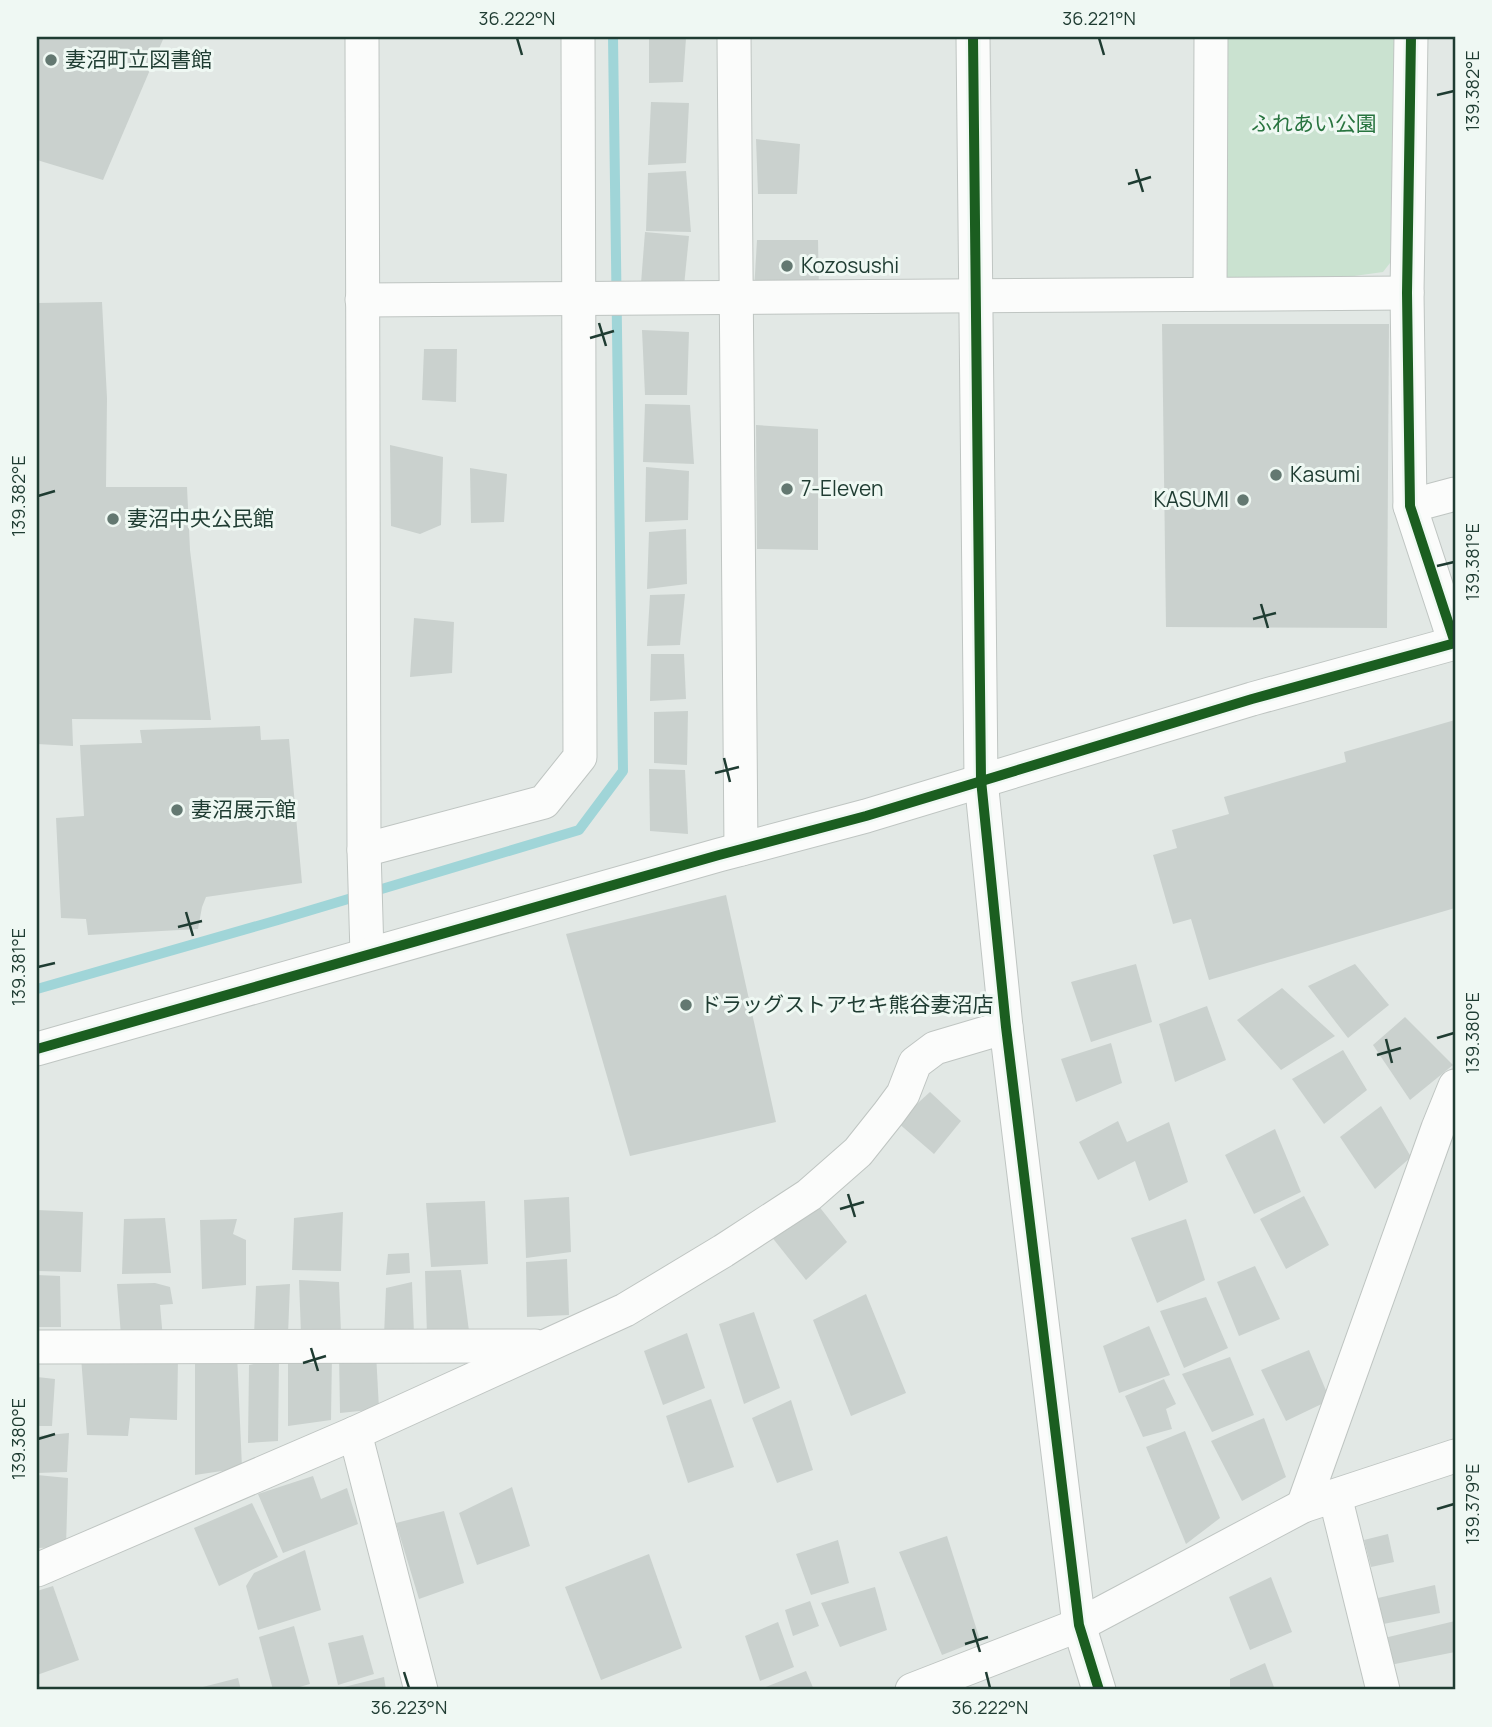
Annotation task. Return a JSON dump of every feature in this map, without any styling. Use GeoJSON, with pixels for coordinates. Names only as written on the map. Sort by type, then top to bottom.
{"type":"FeatureCollection","features":[{"type":"Feature","properties":{"kind":"street"},"geometry":{"type":"LineString","coordinates":[[362,37],[364,850],[367,954]]}},
{"type":"Feature","properties":{"kind":"street"},"geometry":{"type":"LineString","coordinates":[[364,850],[544,802],[580,757],[578,37]]}},
{"type":"Feature","properties":{"kind":"street"},"geometry":{"type":"LineString","coordinates":[[734,37],[741,849]]}},
{"type":"Feature","properties":{"kind":"street"},"geometry":{"type":"LineString","coordinates":[[973,37],[981,780],[1006,1027],[1079,1625],[1099,1690]]}},
{"type":"Feature","properties":{"kind":"street"},"geometry":{"type":"LineString","coordinates":[[1210,295],[1211,37]]}},
{"type":"Feature","properties":{"kind":"street"},"geometry":{"type":"LineString","coordinates":[[37,1049],[367,954],[866,816],[1252,699],[1455,643],[1410,506],[1406,293],[1411,37]]}},
{"type":"Feature","properties":{"kind":"street"},"geometry":{"type":"LineString","coordinates":[[362,300],[1406,293]]}},
{"type":"Feature","properties":{"kind":"street"},"geometry":{"type":"LineString","coordinates":[[1410,506],[1455,494]]}},
{"type":"Feature","properties":{"kind":"street"},"geometry":{"type":"LineString","coordinates":[[37,1570],[355,1433],[625,1310],[809,1195],[858,1152],[903,1094],[915,1063],[935,1048],[1006,1027]]}},
{"type":"Feature","properties":{"kind":"street"},"geometry":{"type":"LineString","coordinates":[[1303,1506],[1455,1086]]}},
{"type":"Feature","properties":{"kind":"street"},"geometry":{"type":"LineString","coordinates":[[37,1347],[546,1346]]}},
{"type":"Feature","properties":{"kind":"street"},"geometry":{"type":"LineString","coordinates":[[355,1433],[421,1690]]}},
{"type":"Feature","properties":{"kind":"street"},"geometry":{"type":"LineString","coordinates":[[912,1690],[1079,1625],[1303,1506],[1455,1456]]}},
{"type":"Feature","properties":{"kind":"street"},"geometry":{"type":"LineString","coordinates":[[1335,1496],[1383,1690]]}},
{"type":"Feature","properties":{"kind":"green space","name":"ふれあい公園"},"geometry":{"type":"Polygon","coordinates":[[[1228,37],[1403,37],[1397,254],[1383,272],[1347,277],[1227,278],[1228,37]]]}},
{"type":"Feature","properties":{"kind":"building"},"geometry":{"type":"Polygon","coordinates":[[[37,37],[164,37],[103,180],[37,160],[37,37]]]}},
{"type":"Feature","properties":{"kind":"building"},"geometry":{"type":"Polygon","coordinates":[[[649,37],[686,38],[683,82],[649,83],[649,37]]]}},
{"type":"Feature","properties":{"kind":"building"},"geometry":{"type":"Polygon","coordinates":[[[651,102],[689,103],[686,163],[648,165],[651,102]]]}},
{"type":"Feature","properties":{"kind":"building"},"geometry":{"type":"Polygon","coordinates":[[[756,139],[800,144],[797,194],[758,194],[756,139]]]}},
{"type":"Feature","properties":{"kind":"building"},"geometry":{"type":"Polygon","coordinates":[[[686,171],[691,232],[646,231],[648,173],[686,171]]]}},
{"type":"Feature","properties":{"kind":"building"},"geometry":{"type":"Polygon","coordinates":[[[645,232],[689,236],[683,296],[640,296],[645,232]]]}},
{"type":"Feature","properties":{"kind":"building","name":"Kozosushi"},"geometry":{"type":"Polygon","coordinates":[[[757,240],[818,240],[819,291],[754,291],[757,240]]]}},
{"type":"Feature","properties":{"kind":"building","name":"妻沼中央公民館"},"geometry":{"type":"Polygon","coordinates":[[[102,302],[107,398],[106,487],[187,487],[190,550],[211,720],[72,719],[73,746],[37,744],[37,303],[102,302]]]}},
{"type":"Feature","properties":{"kind":"building","name":"Kasumi"},"geometry":{"type":"Polygon","coordinates":[[[1162,324],[1389,324],[1387,628],[1166,627],[1162,324]]]}},
{"type":"Feature","properties":{"kind":"building"},"geometry":{"type":"Polygon","coordinates":[[[642,330],[689,332],[687,395],[645,395],[642,330]]]}},
{"type":"Feature","properties":{"kind":"building"},"geometry":{"type":"Polygon","coordinates":[[[424,349],[457,349],[456,402],[422,400],[424,349]]]}},
{"type":"Feature","properties":{"kind":"building"},"geometry":{"type":"Polygon","coordinates":[[[645,404],[690,405],[694,464],[643,462],[645,404]]]}},
{"type":"Feature","properties":{"kind":"building","name":"7-Eleven"},"geometry":{"type":"Polygon","coordinates":[[[756,425],[818,429],[818,550],[757,549],[756,425]]]}},
{"type":"Feature","properties":{"kind":"building"},"geometry":{"type":"Polygon","coordinates":[[[390,445],[443,457],[441,525],[420,534],[391,526],[390,445]]]}},
{"type":"Feature","properties":{"kind":"building"},"geometry":{"type":"Polygon","coordinates":[[[646,467],[689,471],[688,520],[645,522],[646,467]]]}},
{"type":"Feature","properties":{"kind":"building"},"geometry":{"type":"Polygon","coordinates":[[[470,468],[507,474],[504,522],[471,523],[470,468]]]}},
{"type":"Feature","properties":{"kind":"building"},"geometry":{"type":"Polygon","coordinates":[[[686,529],[687,584],[647,589],[649,532],[686,529]]]}},
{"type":"Feature","properties":{"kind":"building"},"geometry":{"type":"Polygon","coordinates":[[[685,594],[680,645],[647,646],[650,595],[685,594]]]}},
{"type":"Feature","properties":{"kind":"building"},"geometry":{"type":"Polygon","coordinates":[[[414,618],[454,622],[452,673],[410,677],[414,618]]]}},
{"type":"Feature","properties":{"kind":"building"},"geometry":{"type":"Polygon","coordinates":[[[651,654],[684,654],[686,699],[650,701],[651,654]]]}},
{"type":"Feature","properties":{"kind":"building"},"geometry":{"type":"Polygon","coordinates":[[[688,711],[687,765],[654,763],[654,712],[688,711]]]}},
{"type":"Feature","properties":{"kind":"building"},"geometry":{"type":"Polygon","coordinates":[[[1455,720],[1455,908],[1209,980],[1191,919],[1173,924],[1153,855],[1177,848],[1172,830],[1229,814],[1224,797],[1346,762],[1344,752],[1455,720]]]}},
{"type":"Feature","properties":{"kind":"building"},"geometry":{"type":"Polygon","coordinates":[[[260,726],[261,740],[289,739],[302,883],[206,897],[198,929],[88,935],[86,919],[61,918],[56,818],[84,816],[80,745],[142,743],[140,730],[260,726]]]}},
{"type":"Feature","properties":{"kind":"building"},"geometry":{"type":"Polygon","coordinates":[[[649,769],[685,770],[688,834],[650,831],[649,769]]]}},
{"type":"Feature","properties":{"kind":"building"},"geometry":{"type":"Polygon","coordinates":[[[726,895],[776,1122],[630,1156],[566,934],[726,895]]]}},
{"type":"Feature","properties":{"kind":"building"},"geometry":{"type":"Polygon","coordinates":[[[1136,964],[1152,1022],[1091,1042],[1071,982],[1136,964]]]}},
{"type":"Feature","properties":{"kind":"building"},"geometry":{"type":"Polygon","coordinates":[[[1355,964],[1389,1005],[1348,1038],[1308,986],[1355,964]]]}},
{"type":"Feature","properties":{"kind":"building"},"geometry":{"type":"Polygon","coordinates":[[[1282,988],[1335,1036],[1281,1070],[1237,1020],[1282,988]]]}},
{"type":"Feature","properties":{"kind":"building"},"geometry":{"type":"Polygon","coordinates":[[[1207,1006],[1226,1060],[1175,1082],[1159,1024],[1207,1006]]]}},
{"type":"Feature","properties":{"kind":"building"},"geometry":{"type":"Polygon","coordinates":[[[1405,1017],[1453,1065],[1410,1100],[1373,1045],[1405,1017]]]}},
{"type":"Feature","properties":{"kind":"building"},"geometry":{"type":"Polygon","coordinates":[[[1111,1043],[1122,1083],[1076,1102],[1061,1059],[1111,1043]]]}},
{"type":"Feature","properties":{"kind":"building"},"geometry":{"type":"Polygon","coordinates":[[[1343,1050],[1367,1090],[1324,1124],[1292,1079],[1343,1050]]]}},
{"type":"Feature","properties":{"kind":"building"},"geometry":{"type":"Polygon","coordinates":[[[930,1092],[961,1121],[934,1154],[897,1122],[930,1092]]]}},
{"type":"Feature","properties":{"kind":"building"},"geometry":{"type":"Polygon","coordinates":[[[1381,1106],[1411,1157],[1375,1189],[1340,1137],[1381,1106]]]}},
{"type":"Feature","properties":{"kind":"building"},"geometry":{"type":"Polygon","coordinates":[[[1118,1121],[1127,1142],[1169,1122],[1188,1182],[1149,1201],[1135,1161],[1098,1180],[1079,1142],[1118,1121]]]}},
{"type":"Feature","properties":{"kind":"building"},"geometry":{"type":"Polygon","coordinates":[[[1275,1129],[1301,1192],[1254,1214],[1225,1155],[1275,1129]]]}},
{"type":"Feature","properties":{"kind":"building"},"geometry":{"type":"Polygon","coordinates":[[[1304,1196],[1329,1245],[1286,1269],[1260,1219],[1304,1196]]]}},
{"type":"Feature","properties":{"kind":"building"},"geometry":{"type":"Polygon","coordinates":[[[569,1197],[571,1252],[526,1258],[524,1200],[569,1197]]]}},
{"type":"Feature","properties":{"kind":"building"},"geometry":{"type":"Polygon","coordinates":[[[814,1200],[847,1242],[806,1280],[771,1236],[814,1200]]]}},
{"type":"Feature","properties":{"kind":"building"},"geometry":{"type":"Polygon","coordinates":[[[485,1201],[488,1264],[431,1267],[426,1203],[485,1201]]]}},
{"type":"Feature","properties":{"kind":"building"},"geometry":{"type":"Polygon","coordinates":[[[37,1210],[83,1212],[81,1272],[37,1271],[37,1210]]]}},
{"type":"Feature","properties":{"kind":"building"},"geometry":{"type":"Polygon","coordinates":[[[343,1212],[341,1271],[292,1270],[294,1218],[343,1212]]]}},
{"type":"Feature","properties":{"kind":"building"},"geometry":{"type":"Polygon","coordinates":[[[165,1218],[171,1273],[122,1274],[124,1219],[165,1218]]]}},
{"type":"Feature","properties":{"kind":"building"},"geometry":{"type":"Polygon","coordinates":[[[237,1219],[233,1234],[246,1240],[246,1285],[202,1289],[200,1220],[237,1219]]]}},
{"type":"Feature","properties":{"kind":"building"},"geometry":{"type":"Polygon","coordinates":[[[1186,1219],[1205,1280],[1157,1303],[1131,1238],[1186,1219]]]}},
{"type":"Feature","properties":{"kind":"building"},"geometry":{"type":"Polygon","coordinates":[[[409,1253],[410,1273],[386,1275],[388,1254],[409,1253]]]}},
{"type":"Feature","properties":{"kind":"building"},"geometry":{"type":"Polygon","coordinates":[[[567,1259],[569,1315],[527,1317],[526,1262],[567,1259]]]}},
{"type":"Feature","properties":{"kind":"building"},"geometry":{"type":"Polygon","coordinates":[[[1255,1266],[1280,1319],[1239,1336],[1217,1282],[1255,1266]]]}},
{"type":"Feature","properties":{"kind":"building"},"geometry":{"type":"Polygon","coordinates":[[[461,1270],[469,1331],[427,1336],[425,1271],[461,1270]]]}},
{"type":"Feature","properties":{"kind":"building"},"geometry":{"type":"Polygon","coordinates":[[[37,1275],[60,1276],[61,1327],[37,1327],[37,1275]]]}},
{"type":"Feature","properties":{"kind":"building"},"geometry":{"type":"Polygon","coordinates":[[[299,1280],[339,1282],[341,1333],[301,1334],[299,1280]]]}},
{"type":"Feature","properties":{"kind":"building"},"geometry":{"type":"Polygon","coordinates":[[[412,1282],[414,1334],[384,1336],[386,1288],[412,1282]]]}},
{"type":"Feature","properties":{"kind":"building"},"geometry":{"type":"Polygon","coordinates":[[[155,1283],[170,1287],[173,1304],[160,1305],[163,1339],[121,1336],[117,1284],[155,1283]]]}},
{"type":"Feature","properties":{"kind":"building"},"geometry":{"type":"Polygon","coordinates":[[[290,1284],[288,1335],[254,1336],[256,1286],[290,1284]]]}},
{"type":"Feature","properties":{"kind":"building"},"geometry":{"type":"Polygon","coordinates":[[[866,1294],[906,1393],[851,1416],[813,1320],[866,1294]]]}},
{"type":"Feature","properties":{"kind":"building"},"geometry":{"type":"Polygon","coordinates":[[[1206,1297],[1228,1348],[1184,1368],[1160,1311],[1206,1297]]]}},
{"type":"Feature","properties":{"kind":"building"},"geometry":{"type":"Polygon","coordinates":[[[754,1312],[780,1388],[744,1404],[719,1324],[754,1312]]]}},
{"type":"Feature","properties":{"kind":"building"},"geometry":{"type":"Polygon","coordinates":[[[1149,1326],[1170,1375],[1119,1393],[1103,1346],[1149,1326]]]}},
{"type":"Feature","properties":{"kind":"building"},"geometry":{"type":"Polygon","coordinates":[[[687,1333],[705,1388],[663,1405],[644,1351],[687,1333]]]}},
{"type":"Feature","properties":{"kind":"building"},"geometry":{"type":"Polygon","coordinates":[[[1309,1350],[1330,1400],[1286,1421],[1261,1370],[1309,1350]]]}},
{"type":"Feature","properties":{"kind":"building"},"geometry":{"type":"Polygon","coordinates":[[[376,1353],[379,1409],[340,1413],[339,1354],[376,1353]]]}},
{"type":"Feature","properties":{"kind":"building"},"geometry":{"type":"Polygon","coordinates":[[[237,1354],[242,1468],[195,1475],[195,1356],[237,1354]]]}},
{"type":"Feature","properties":{"kind":"building"},"geometry":{"type":"Polygon","coordinates":[[[288,1354],[332,1354],[331,1420],[288,1426],[288,1354]]]}},
{"type":"Feature","properties":{"kind":"building"},"geometry":{"type":"Polygon","coordinates":[[[81,1357],[178,1358],[177,1420],[130,1418],[128,1436],[87,1435],[81,1357]]]}},
{"type":"Feature","properties":{"kind":"building"},"geometry":{"type":"Polygon","coordinates":[[[1230,1357],[1254,1415],[1212,1432],[1182,1374],[1230,1357]]]}},
{"type":"Feature","properties":{"kind":"building"},"geometry":{"type":"Polygon","coordinates":[[[279,1359],[278,1441],[248,1443],[249,1365],[279,1359]]]}},
{"type":"Feature","properties":{"kind":"building"},"geometry":{"type":"Polygon","coordinates":[[[37,1377],[55,1379],[52,1426],[37,1426],[37,1377]]]}},
{"type":"Feature","properties":{"kind":"building"},"geometry":{"type":"Polygon","coordinates":[[[1164,1379],[1176,1404],[1166,1409],[1172,1429],[1143,1437],[1125,1396],[1164,1379]]]}},
{"type":"Feature","properties":{"kind":"building"},"geometry":{"type":"Polygon","coordinates":[[[711,1399],[734,1467],[688,1483],[666,1416],[711,1399]]]}},
{"type":"Feature","properties":{"kind":"building"},"geometry":{"type":"Polygon","coordinates":[[[791,1400],[813,1470],[777,1483],[752,1418],[791,1400]]]}},
{"type":"Feature","properties":{"kind":"building"},"geometry":{"type":"Polygon","coordinates":[[[1264,1418],[1286,1477],[1242,1501],[1211,1441],[1264,1418]]]}},
{"type":"Feature","properties":{"kind":"building"},"geometry":{"type":"Polygon","coordinates":[[[1185,1431],[1220,1518],[1186,1544],[1146,1447],[1185,1431]]]}},
{"type":"Feature","properties":{"kind":"building"},"geometry":{"type":"Polygon","coordinates":[[[69,1433],[67,1472],[37,1473],[37,1436],[69,1433]]]}},
{"type":"Feature","properties":{"kind":"building"},"geometry":{"type":"Polygon","coordinates":[[[37,1475],[68,1478],[66,1547],[37,1548],[37,1475]]]}},
{"type":"Feature","properties":{"kind":"building"},"geometry":{"type":"Polygon","coordinates":[[[313,1476],[321,1499],[347,1488],[358,1524],[283,1553],[258,1494],[313,1476]]]}},
{"type":"Feature","properties":{"kind":"building"},"geometry":{"type":"Polygon","coordinates":[[[512,1487],[530,1546],[477,1565],[459,1513],[512,1487]]]}},
{"type":"Feature","properties":{"kind":"building"},"geometry":{"type":"Polygon","coordinates":[[[252,1503],[278,1557],[219,1586],[194,1528],[252,1503]]]}},
{"type":"Feature","properties":{"kind":"building"},"geometry":{"type":"Polygon","coordinates":[[[444,1511],[464,1583],[419,1599],[396,1523],[444,1511]]]}},
{"type":"Feature","properties":{"kind":"building"},"geometry":{"type":"Polygon","coordinates":[[[1388,1534],[1394,1562],[1371,1567],[1364,1540],[1388,1534]]]}},
{"type":"Feature","properties":{"kind":"building"},"geometry":{"type":"Polygon","coordinates":[[[947,1536],[980,1640],[942,1655],[899,1552],[947,1536]]]}},
{"type":"Feature","properties":{"kind":"building"},"geometry":{"type":"Polygon","coordinates":[[[838,1540],[849,1583],[811,1595],[796,1554],[838,1540]]]}},
{"type":"Feature","properties":{"kind":"building"},"geometry":{"type":"Polygon","coordinates":[[[305,1550],[321,1610],[258,1630],[246,1586],[254,1573],[305,1550]]]}},
{"type":"Feature","properties":{"kind":"building"},"geometry":{"type":"Polygon","coordinates":[[[649,1554],[682,1648],[601,1680],[565,1587],[649,1554]]]}},
{"type":"Feature","properties":{"kind":"building"},"geometry":{"type":"Polygon","coordinates":[[[1271,1577],[1292,1632],[1250,1650],[1229,1597],[1271,1577]]]}},
{"type":"Feature","properties":{"kind":"building"},"geometry":{"type":"Polygon","coordinates":[[[1435,1585],[1440,1613],[1378,1625],[1378,1598],[1435,1585]]]}},
{"type":"Feature","properties":{"kind":"building"},"geometry":{"type":"Polygon","coordinates":[[[53,1586],[79,1660],[37,1675],[37,1591],[53,1586]]]}},
{"type":"Feature","properties":{"kind":"building"},"geometry":{"type":"Polygon","coordinates":[[[875,1587],[887,1630],[840,1647],[821,1603],[875,1587]]]}},
{"type":"Feature","properties":{"kind":"building"},"geometry":{"type":"Polygon","coordinates":[[[810,1601],[819,1626],[793,1636],[785,1610],[810,1601]]]}},
{"type":"Feature","properties":{"kind":"building"},"geometry":{"type":"Polygon","coordinates":[[[1455,1621],[1455,1652],[1390,1665],[1380,1639],[1455,1621]]]}},
{"type":"Feature","properties":{"kind":"building"},"geometry":{"type":"Polygon","coordinates":[[[778,1622],[794,1667],[760,1681],[745,1636],[778,1622]]]}},
{"type":"Feature","properties":{"kind":"building"},"geometry":{"type":"Polygon","coordinates":[[[294,1626],[310,1684],[289,1690],[273,1690],[259,1637],[294,1626]]]}},
{"type":"Feature","properties":{"kind":"building"},"geometry":{"type":"Polygon","coordinates":[[[363,1635],[374,1674],[338,1685],[328,1643],[363,1635]]]}},
{"type":"Feature","properties":{"kind":"building"},"geometry":{"type":"Polygon","coordinates":[[[1265,1663],[1275,1690],[1230,1690],[1230,1679],[1265,1663]]]}},
{"type":"Feature","properties":{"kind":"building"},"geometry":{"type":"Polygon","coordinates":[[[806,1671],[814,1690],[758,1690],[806,1671]]]}},
{"type":"Feature","properties":{"kind":"building"},"geometry":{"type":"Polygon","coordinates":[[[384,1677],[386,1690],[344,1690],[344,1687],[384,1677]]]}},
{"type":"Feature","properties":{"kind":"building"},"geometry":{"type":"Polygon","coordinates":[[[238,1678],[241,1690],[195,1690],[195,1689],[238,1678]]]}},
{"type":"Feature","properties":{"kind":"waterway"},"geometry":{"type":"LineString","coordinates":[[37,989],[579,830],[623,771],[613,37]]}},
{"type":"Feature","properties":{"kind":"cycle path"},"geometry":{"type":"LineString","coordinates":[[973,37],[981,780],[1006,1027],[1079,1625],[1099,1690]]}},
{"type":"Feature","properties":{"kind":"cycle path"},"geometry":{"type":"LineString","coordinates":[[37,1049],[719,855],[866,816],[1252,699],[1455,643],[1410,506],[1407,293],[1411,37]]}},
{"type":"Feature","properties":{"kind":"place","name":"妻沼町立図書館"},"geometry":{"type":"Point","coordinates":[51,60]}},
{"type":"Feature","properties":{"kind":"place","name":"Kozosushi"},"geometry":{"type":"Point","coordinates":[787,266]}},
{"type":"Feature","properties":{"kind":"place","name":"Kasumi"},"geometry":{"type":"Point","coordinates":[1276,475]}},
{"type":"Feature","properties":{"kind":"place","name":"7-Eleven"},"geometry":{"type":"Point","coordinates":[787,489]}},
{"type":"Feature","properties":{"kind":"place","name":"KASUMI"},"geometry":{"type":"Point","coordinates":[1243,500]}},
{"type":"Feature","properties":{"kind":"place","name":"妻沼中央公民館"},"geometry":{"type":"Point","coordinates":[113,519]}},
{"type":"Feature","properties":{"kind":"place","name":"妻沼展示館"},"geometry":{"type":"Point","coordinates":[177,810]}},
{"type":"Feature","properties":{"kind":"place","name":"ドラッグストアセキ熊谷妻沼店"},"geometry":{"type":"Point","coordinates":[686,1005]}}]}
